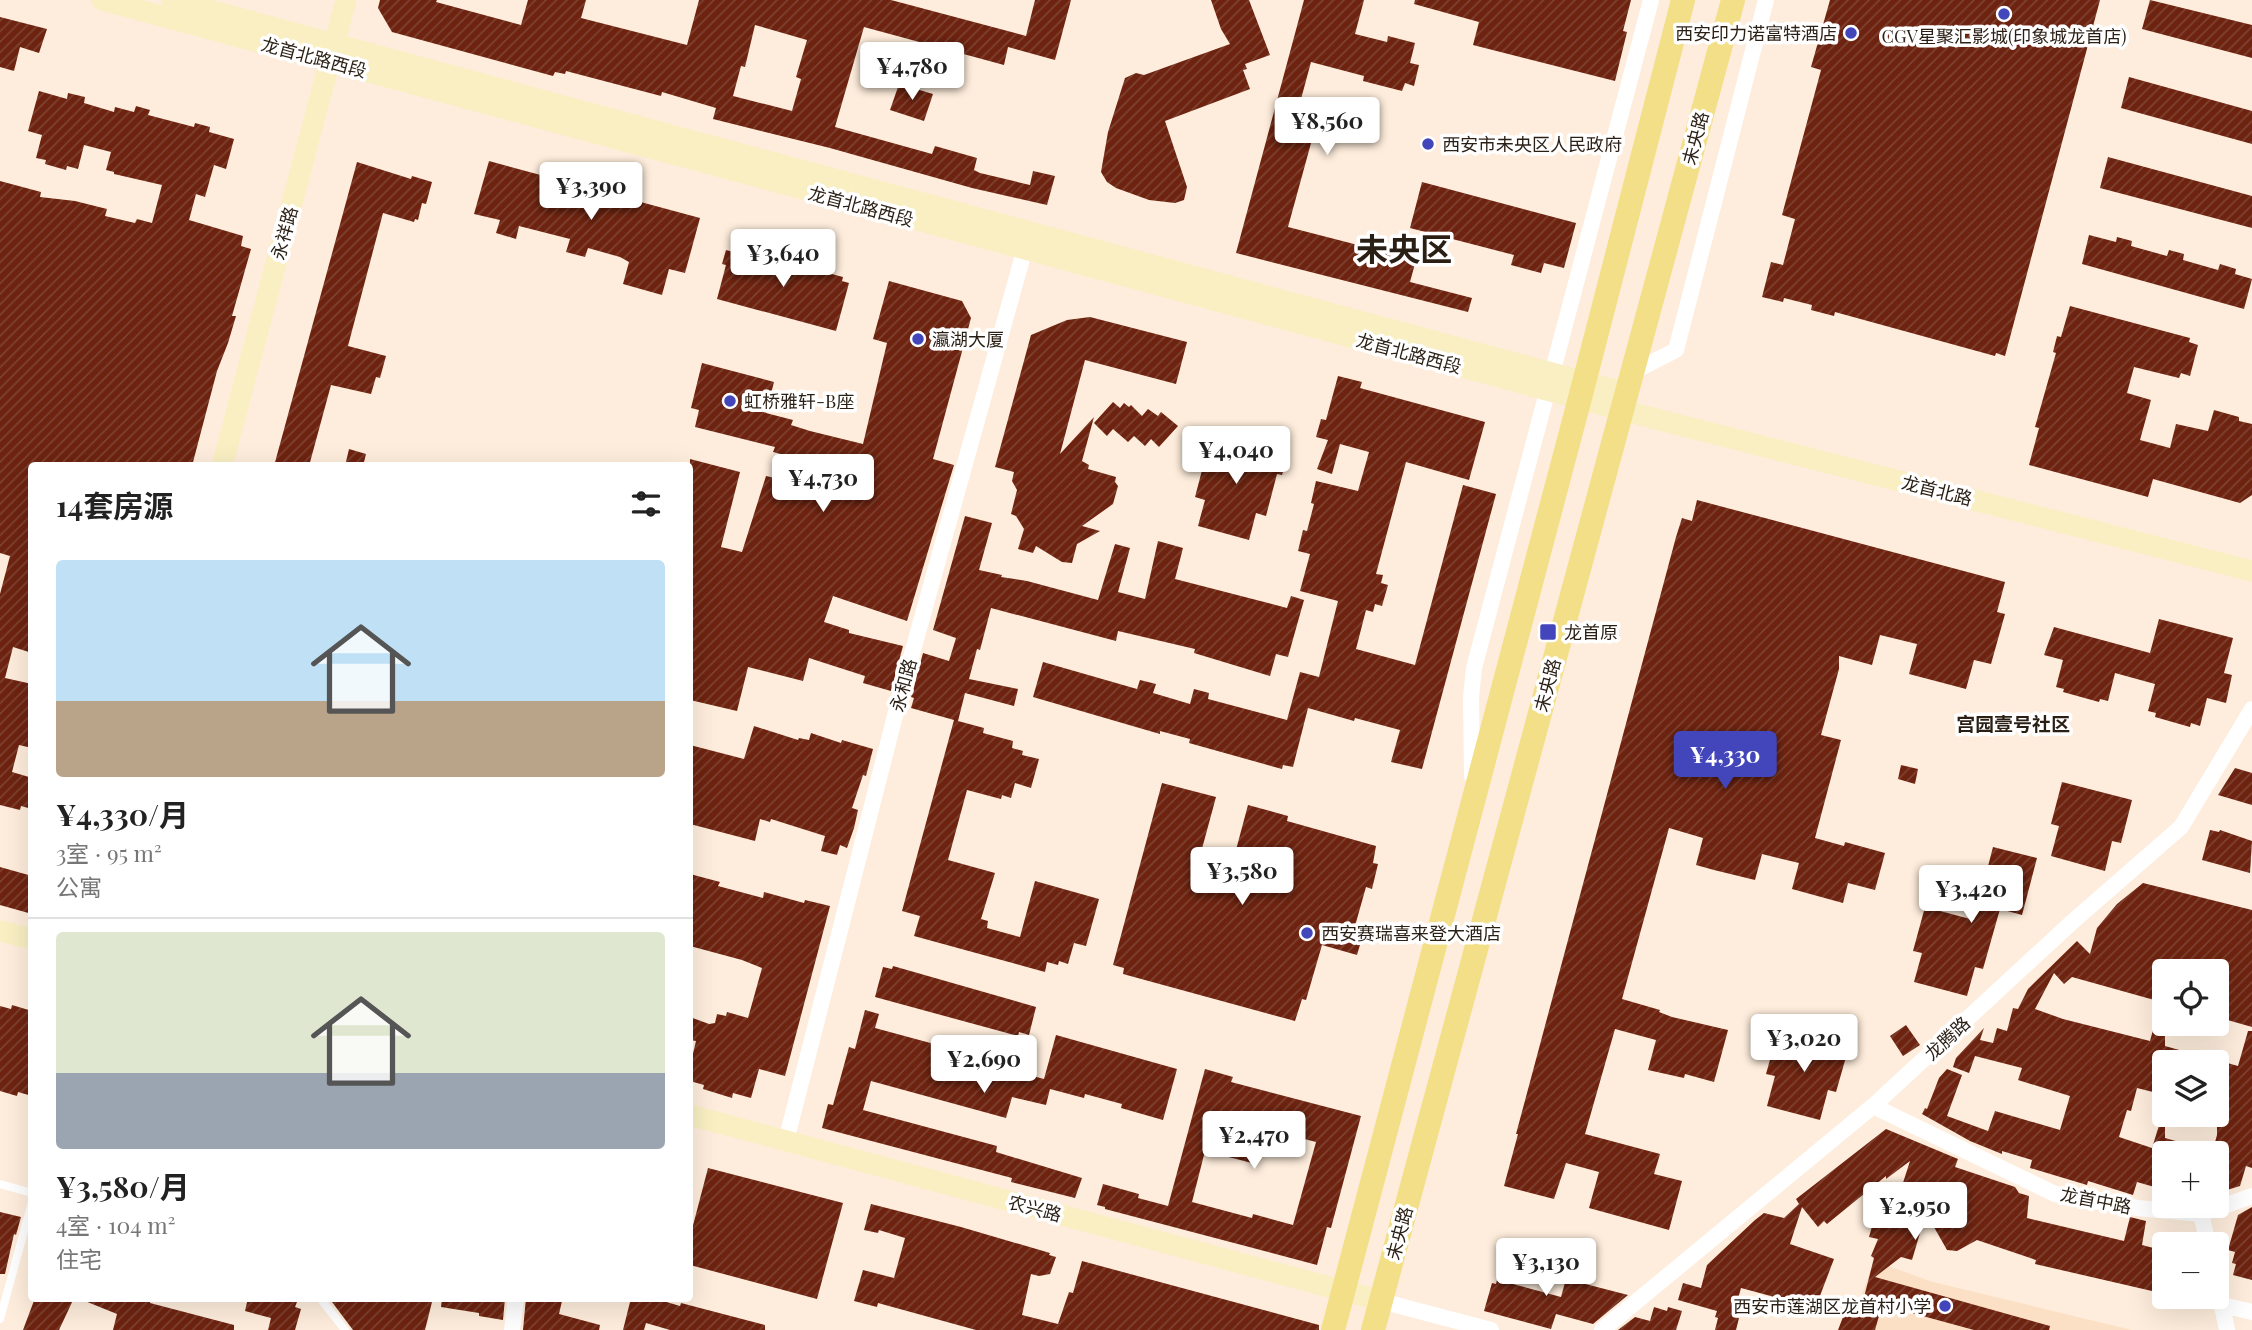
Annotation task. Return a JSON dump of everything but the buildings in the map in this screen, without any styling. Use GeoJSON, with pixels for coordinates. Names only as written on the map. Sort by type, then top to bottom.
{"type":"FeatureCollection","features":[{"type":"Feature","properties":{"kind":"main road"},"geometry":{"type":"LineString","coordinates":[[1333,1330],[1683,0]]}},
{"type":"Feature","properties":{"kind":"main road","name":"未央路"},"geometry":{"type":"LineString","coordinates":[[1373,1330],[1732,0]]}},
{"type":"Feature","properties":{"kind":"street","name":"龙首北路西段"},"geometry":{"type":"LineString","coordinates":[[102,0],[332,52],[1550,381],[1582,389],[1626,392]]}},
{"type":"Feature","properties":{"kind":"street","name":"龙首北路西段"},"geometry":{"type":"LineString","coordinates":[[172,0],[332,52]]}},
{"type":"Feature","properties":{"kind":"street","name":"永祥路"},"geometry":{"type":"LineString","coordinates":[[223,462],[346,0]]}},
{"type":"Feature","properties":{"kind":"street"},"geometry":{"type":"LineString","coordinates":[[1469,813],[1474,668],[1651,0]]}},
{"type":"Feature","properties":{"kind":"street"},"geometry":{"type":"LineString","coordinates":[[1626,392],[1676,351],[1766,0]]}},
{"type":"Feature","properties":{"kind":"street","name":"永和路"},"geometry":{"type":"LineString","coordinates":[[786,1141],[898,704],[1027,241]]}},
{"type":"Feature","properties":{"kind":"street","name":"龙首北路"},"geometry":{"type":"LineString","coordinates":[[1626,392],[2252,571]]}},
{"type":"Feature","properties":{"kind":"street","name":"龙腾路"},"geometry":{"type":"LineString","coordinates":[[1602,1330],[1873,1106],[2071,923],[2180,827],[2252,709]]}},
{"type":"Feature","properties":{"kind":"street"},"geometry":{"type":"LineString","coordinates":[[0,931],[28,938]]}},
{"type":"Feature","properties":{"kind":"street","name":"龙首中路"},"geometry":{"type":"LineString","coordinates":[[1873,1106],[2055,1194],[2152,1209]]}},
{"type":"Feature","properties":{"kind":"street","name":"农兴路"},"geometry":{"type":"LineString","coordinates":[[693,1116],[1381,1301]]}},
{"type":"Feature","properties":{"kind":"street","name":"龙首中路"},"geometry":{"type":"LineString","coordinates":[[2229,1204],[2252,1196]]}},
{"type":"Feature","properties":{"kind":"street"},"geometry":{"type":"LineString","coordinates":[[1381,1301],[1491,1330]]}},
{"type":"Feature","properties":{"kind":"street"},"geometry":{"type":"LineString","coordinates":[[512,1330],[516,1302]]}},
{"type":"Feature","properties":{"kind":"street"},"geometry":{"type":"LineString","coordinates":[[2229,1306],[2252,1312]]}},
{"type":"Feature","properties":{"kind":"street"},"geometry":{"type":"LineString","coordinates":[[2223,1309],[2227,1330]]}},
{"type":"Feature","properties":{"kind":"lane"},"geometry":{"type":"LineString","coordinates":[[0,1184],[28,1191]]}},
{"type":"Feature","properties":{"kind":"lane"},"geometry":{"type":"LineString","coordinates":[[0,1319],[28,1217]]}},
{"type":"Feature","properties":{"kind":"lane"},"geometry":{"type":"LineString","coordinates":[[323,1302],[345,1330]]}},
{"type":"Feature","properties":{"kind":"shaded area","name":"西安市莲湖区龙首村小学"},"geometry":{"type":"Polygon","coordinates":[[[1874,1261],[1933,1282],[2132,1330],[1849,1330],[1874,1261]]]}},
{"type":"Feature","properties":{"kind":"place","name":"CGV星聚汇影城(印象城龙首店)"},"geometry":{"type":"Point","coordinates":[2004,14]}},
{"type":"Feature","properties":{"kind":"place","name":"西安印力诺富特酒店"},"geometry":{"type":"Point","coordinates":[1851,33]}},
{"type":"Feature","properties":{"kind":"place","name":"西安市未央区人民政府"},"geometry":{"type":"Point","coordinates":[1428,144]}},
{"type":"Feature","properties":{"kind":"place","name":"瀛湖大厦"},"geometry":{"type":"Point","coordinates":[918,339]}},
{"type":"Feature","properties":{"kind":"place","name":"虹桥雅轩-B座"},"geometry":{"type":"Point","coordinates":[730,401]}},
{"type":"Feature","properties":{"kind":"place","name":"龙首原"},"geometry":{"type":"Point","coordinates":[1548,632]}},
{"type":"Feature","properties":{"kind":"place","name":"西安赛瑞喜来登大酒店"},"geometry":{"type":"Point","coordinates":[1307,933]}},
{"type":"Feature","properties":{"kind":"place","name":"西安市莲湖区龙首村小学"},"geometry":{"type":"Point","coordinates":[1945,1306]}},
{"type":"Feature","properties":{"kind":"district","name":"未央区"},"geometry":{"type":"Point","coordinates":[1404,247]}},
{"type":"Feature","properties":{"kind":"district","name":"宫园壹号社区"},"geometry":{"type":"Point","coordinates":[2013,723]}}]}
